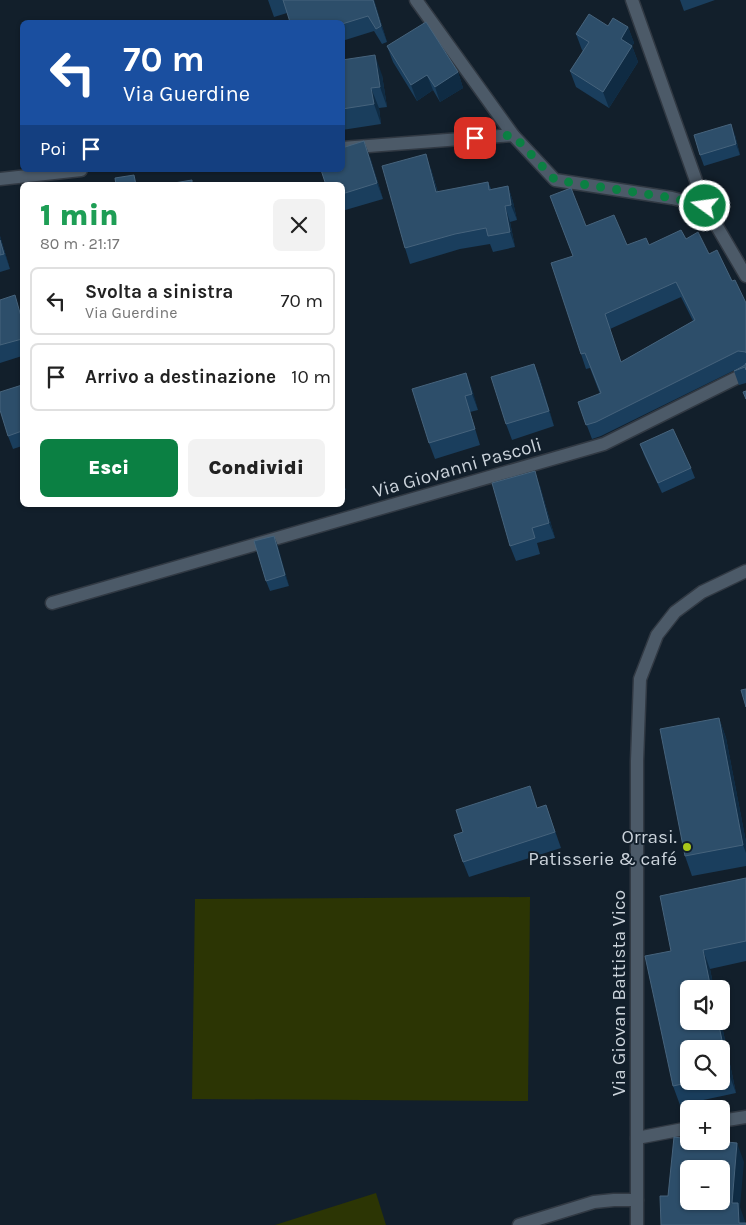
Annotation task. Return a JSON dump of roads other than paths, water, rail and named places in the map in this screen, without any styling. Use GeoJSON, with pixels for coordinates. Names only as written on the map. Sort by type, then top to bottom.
{"type":"FeatureCollection","features":[{"type":"Feature","properties":{"kind":"street"},"geometry":{"type":"LineString","coordinates":[[416,0],[513,135],[555,180],[672,198],[705,206]]}},
{"type":"Feature","properties":{"kind":"street"},"geometry":{"type":"LineString","coordinates":[[632,0],[705,206],[746,276]]}},
{"type":"Feature","properties":{"kind":"street"},"geometry":{"type":"LineString","coordinates":[[345,148],[513,135]]}},
{"type":"Feature","properties":{"kind":"street"},"geometry":{"type":"LineString","coordinates":[[0,179],[63,172]]}},
{"type":"Feature","properties":{"kind":"street","name":"Via Giovanni Pascoli"},"geometry":{"type":"LineString","coordinates":[[52,603],[604,444],[746,373]]}},
{"type":"Feature","properties":{"kind":"street","name":"Via Giovan Battista Vico"},"geometry":{"type":"LineString","coordinates":[[637,1225],[637,761],[640,679],[657,635],[675,612],[702,592],[746,572]]}},
{"type":"Feature","properties":{"kind":"street"},"geometry":{"type":"LineString","coordinates":[[730,1120],[746,1117]]}},
{"type":"Feature","properties":{"kind":"street"},"geometry":{"type":"LineString","coordinates":[[637,1138],[680,1130]]}},
{"type":"Feature","properties":{"kind":"street"},"geometry":{"type":"LineString","coordinates":[[519,1225],[594,1202],[637,1200]]}},
{"type":"Feature","properties":{"kind":"place","name":"Orrasi. Patisserie & café"},"geometry":{"type":"Point","coordinates":[687,847]}}]}
